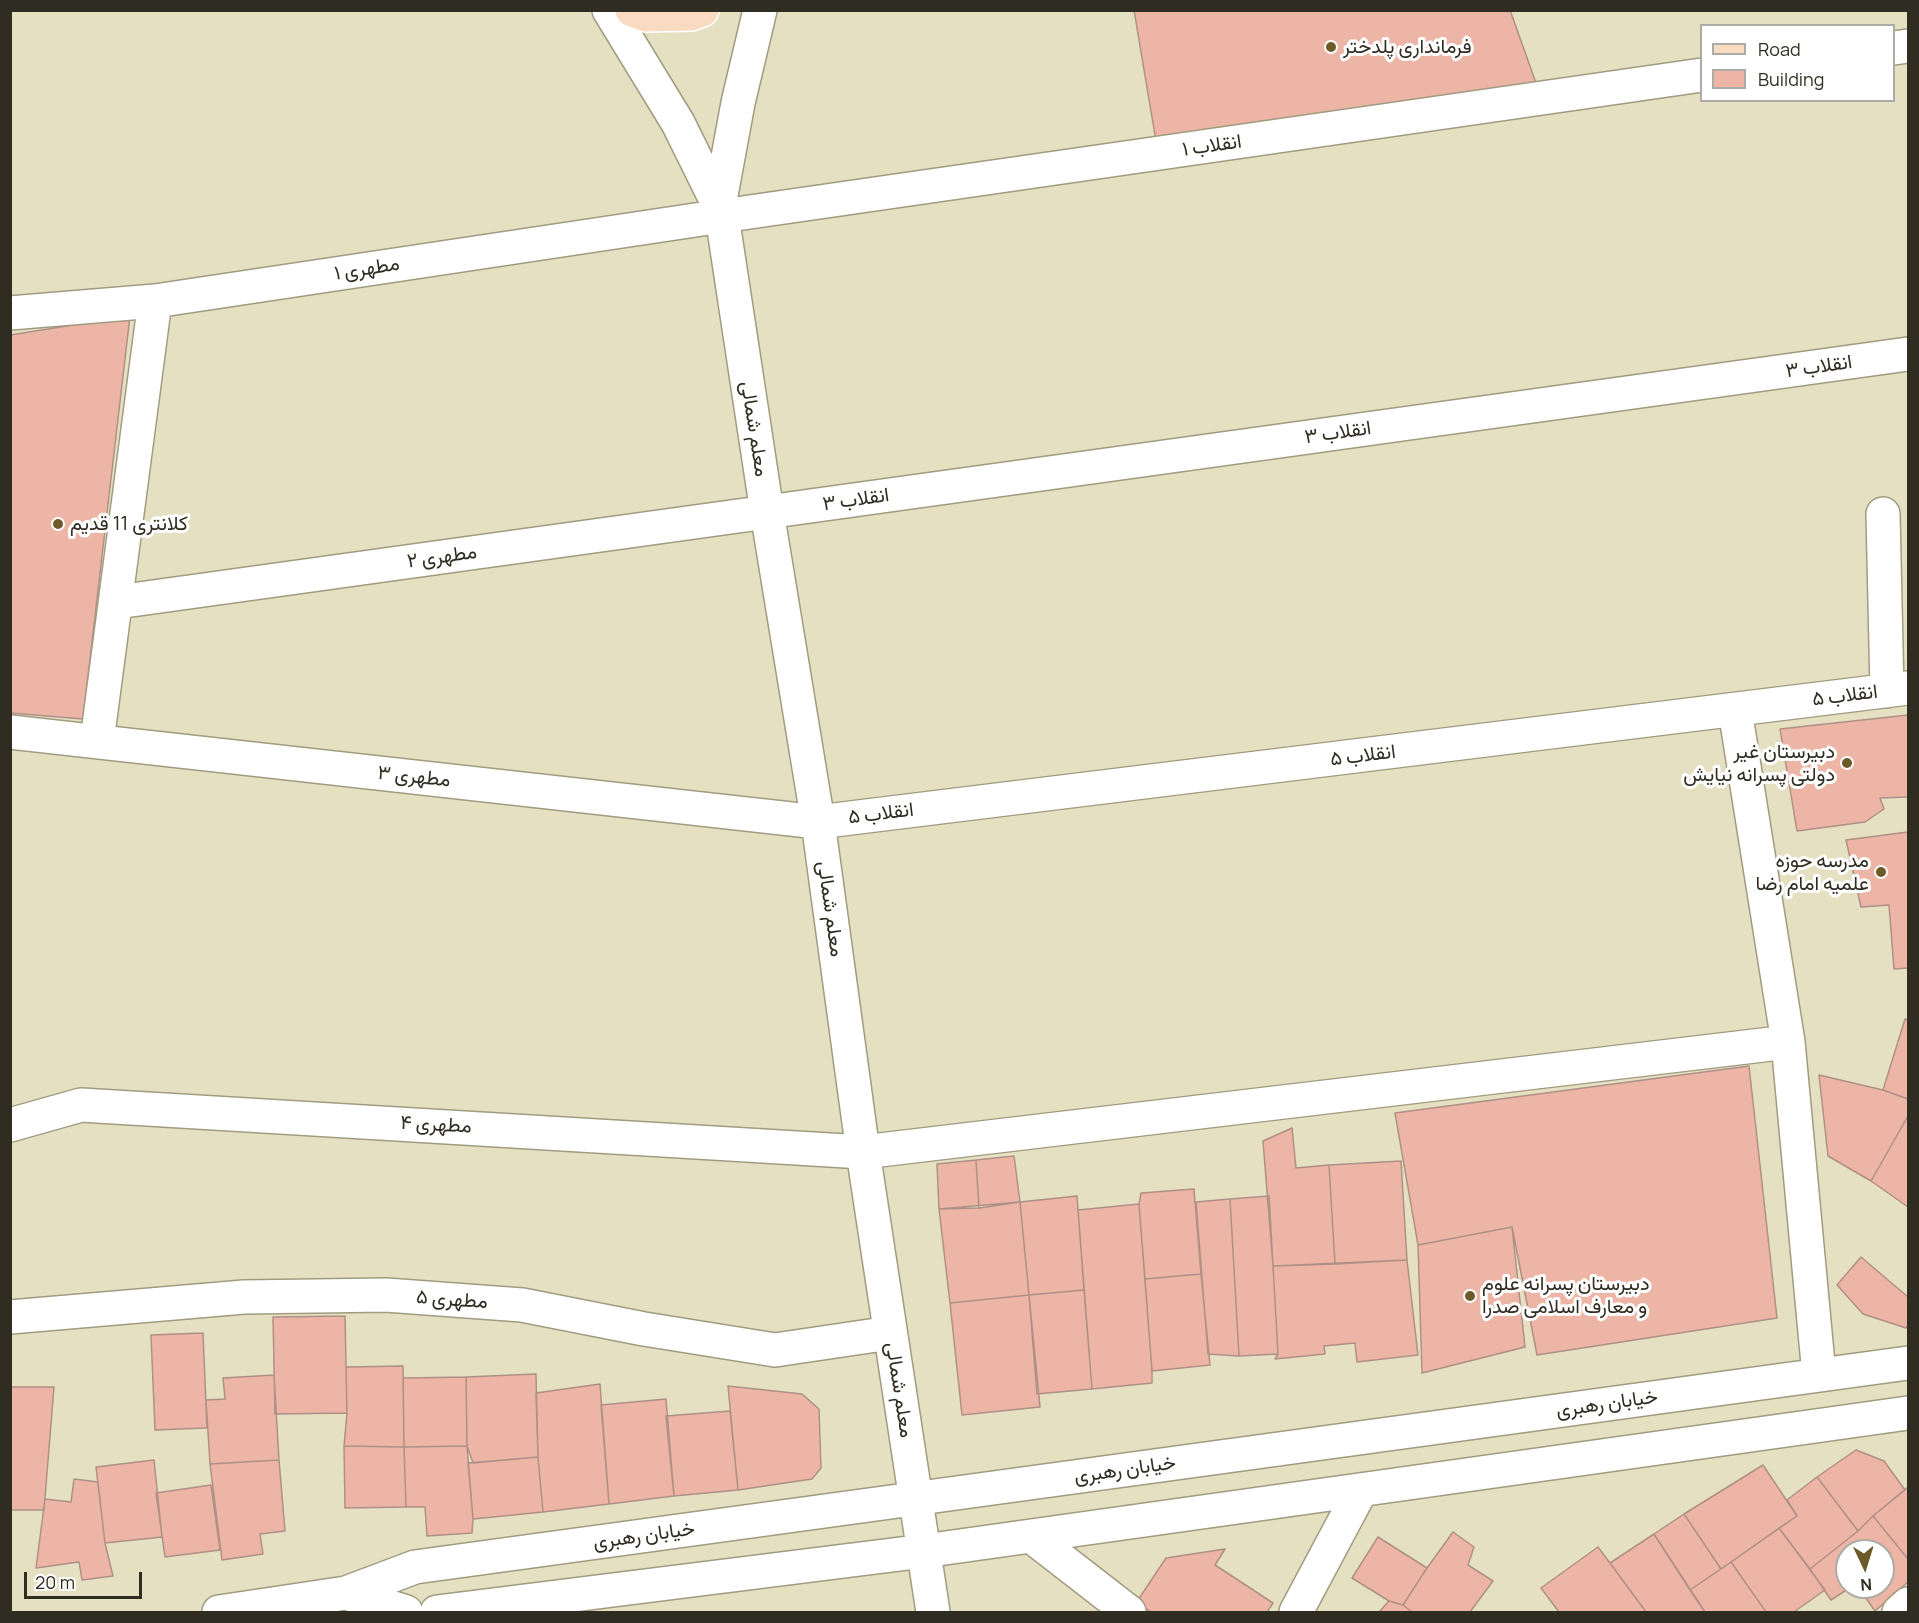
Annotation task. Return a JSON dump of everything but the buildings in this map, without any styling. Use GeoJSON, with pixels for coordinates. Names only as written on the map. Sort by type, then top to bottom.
{"type":"FeatureCollection","features":[{"type":"Feature","properties":{"kind":"main road"},"geometry":{"type":"LineString","coordinates":[[632,10],[646,15],[690,14],[702,10]]}},
{"type":"Feature","properties":{"kind":"street"},"geometry":{"type":"LineString","coordinates":[[609,10],[678,123],[721,211]]}},
{"type":"Feature","properties":{"kind":"street"},"geometry":{"type":"LineString","coordinates":[[721,211],[738,103],[760,10]]}},
{"type":"Feature","properties":{"kind":"street","name":"انقلاب ۱"},"geometry":{"type":"LineString","coordinates":[[721,211],[1700,75]]}},
{"type":"Feature","properties":{"kind":"street","name":"مطهری ۱"},"geometry":{"type":"LineString","coordinates":[[10,313],[155,301],[721,211]]}},
{"type":"Feature","properties":{"kind":"street","name":"معلم شمالی"},"geometry":{"type":"LineString","coordinates":[[721,211],[818,822],[863,1152],[933,1612]]}},
{"type":"Feature","properties":{"kind":"street"},"geometry":{"type":"LineString","coordinates":[[97,741],[155,301]]}},
{"type":"Feature","properties":{"kind":"street","name":"انقلاب ۳"},"geometry":{"type":"LineString","coordinates":[[767,512],[1908,354]]}},
{"type":"Feature","properties":{"kind":"street","name":"مطهری ۲"},"geometry":{"type":"LineString","coordinates":[[117,602],[767,512]]}},
{"type":"Feature","properties":{"kind":"street"},"geometry":{"type":"LineString","coordinates":[[1883,514],[1898,689]]}},
{"type":"Feature","properties":{"kind":"street","name":"انقلاب ۵"},"geometry":{"type":"LineString","coordinates":[[818,822],[1898,689]]}},
{"type":"Feature","properties":{"kind":"street"},"geometry":{"type":"LineString","coordinates":[[1735,710],[1788,1042],[1819,1375]]}},
{"type":"Feature","properties":{"kind":"street","name":"مطهری ۳"},"geometry":{"type":"LineString","coordinates":[[10,732],[818,822]]}},
{"type":"Feature","properties":{"kind":"street","name":"مطهری ۴"},"geometry":{"type":"LineString","coordinates":[[10,1125],[81,1105],[863,1152],[1788,1042]]}},
{"type":"Feature","properties":{"kind":"street","name":"مطهری ۵"},"geometry":{"type":"LineString","coordinates":[[10,1317],[244,1297],[386,1295],[522,1305],[644,1329],[775,1350],[890,1333]]}},
{"type":"Feature","properties":{"kind":"street","name":"خیابان رهبری"},"geometry":{"type":"LineString","coordinates":[[219,1612],[346,1593],[415,1567],[1908,1363]]}},
{"type":"Feature","properties":{"kind":"street"},"geometry":{"type":"LineString","coordinates":[[437,1612],[924,1551],[1908,1413]]}},
{"type":"Feature","properties":{"kind":"street"},"geometry":{"type":"LineString","coordinates":[[1296,1612],[1361,1490]]}},
{"type":"Feature","properties":{"kind":"street"},"geometry":{"type":"LineString","coordinates":[[1031,1536],[1129,1612]]}},
{"type":"Feature","properties":{"kind":"street","name":"خیابان رهبری"},"geometry":{"type":"LineString","coordinates":[[346,1593],[406,1612]]}},
{"type":"Feature","properties":{"kind":"street"},"geometry":{"type":"LineString","coordinates":[[1899,1612],[1908,1604]]}},
{"type":"Feature","properties":{"kind":"place","name":"فرمانداری پلدختر"},"geometry":{"type":"Point","coordinates":[1331,47]}},
{"type":"Feature","properties":{"kind":"place","name":"کلانتری 11 قدیم"},"geometry":{"type":"Point","coordinates":[58,524]}},
{"type":"Feature","properties":{"kind":"place","name":"دبیرستان غیر دولتی پسرانه نیایش"},"geometry":{"type":"Point","coordinates":[1847,763]}},
{"type":"Feature","properties":{"kind":"place","name":"مدرسه حوزه علمیه امام رضا"},"geometry":{"type":"Point","coordinates":[1881,872]}},
{"type":"Feature","properties":{"kind":"place","name":"دبیرستان پسرانه علوم و معارف اسلامی صدرا"},"geometry":{"type":"Point","coordinates":[1470,1296]}}]}
